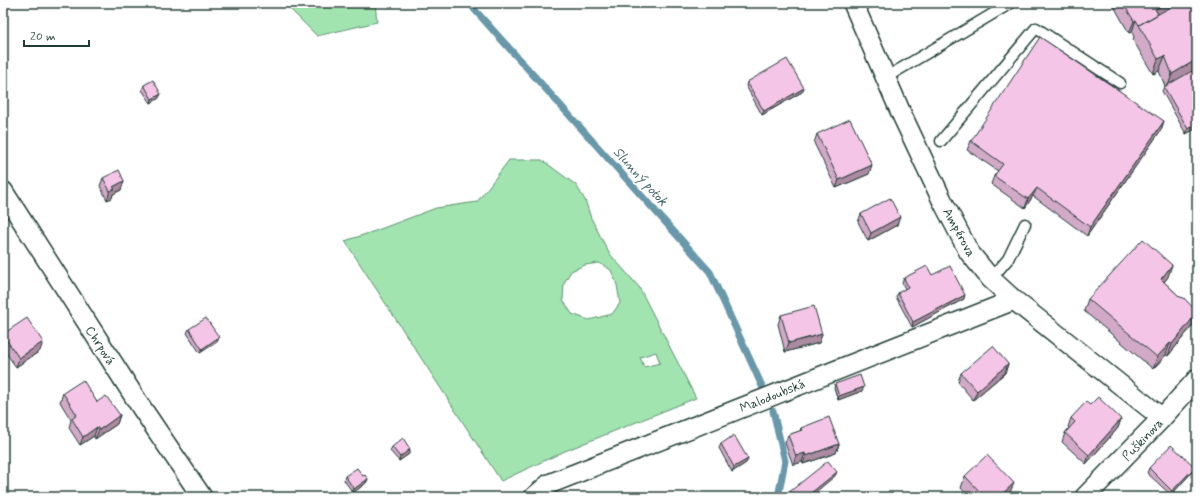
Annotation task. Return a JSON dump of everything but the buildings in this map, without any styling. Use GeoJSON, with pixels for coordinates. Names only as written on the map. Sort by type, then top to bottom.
{"type":"FeatureCollection","features":[{"type":"Feature","properties":{"kind":"street","name":"Ampérova"},"geometry":{"type":"LineString","coordinates":[[853,3],[885,78],[942,200],[969,252],[991,279],[1014,300],[1162,418]]}},
{"type":"Feature","properties":{"kind":"street","name":"Chrpová"},"geometry":{"type":"LineString","coordinates":[[3,191],[141,407],[202,497]]}},
{"type":"Feature","properties":{"kind":"street","name":"Malodoubská"},"geometry":{"type":"LineString","coordinates":[[534,497],[549,484],[1014,300]]}},
{"type":"Feature","properties":{"kind":"street","name":"Puškinova"},"geometry":{"type":"LineString","coordinates":[[1085,497],[1162,418],[1197,379]]}},
{"type":"Feature","properties":{"kind":"lane"},"geometry":{"type":"LineString","coordinates":[[885,78],[1011,3]]}},
{"type":"Feature","properties":{"kind":"lane"},"geometry":{"type":"LineString","coordinates":[[941,141],[1036,28],[1120,83]]}},
{"type":"Feature","properties":{"kind":"lane"},"geometry":{"type":"LineString","coordinates":[[991,279],[1008,259],[1025,224]]}},
{"type":"Feature","properties":{"kind":"green space"},"geometry":{"type":"Polygon","coordinates":[[[284,3],[375,3],[377,22],[317,36],[284,3]]]}},
{"type":"Feature","properties":{"kind":"green space"},"geometry":{"type":"Polygon","coordinates":[[[509,160],[542,160],[576,185],[585,200],[591,218],[609,253],[639,287],[696,398],[565,451],[501,481],[345,241],[436,208],[477,202],[509,160]],[[599,263],[585,265],[571,271],[564,283],[563,300],[572,314],[589,320],[612,314],[620,303],[617,285],[611,270],[599,263]],[[656,352],[640,357],[644,367],[660,363],[656,352]]]}},
{"type":"Feature","properties":{"kind":"waterway","name":"Slunný potok"},"geometry":{"type":"LineString","coordinates":[[471,3],[474,9],[710,272],[762,386]]}},
{"type":"Feature","properties":{"kind":"waterway","name":"Slunný potok"},"geometry":{"type":"LineString","coordinates":[[773,411],[785,461],[778,497]]}}]}
